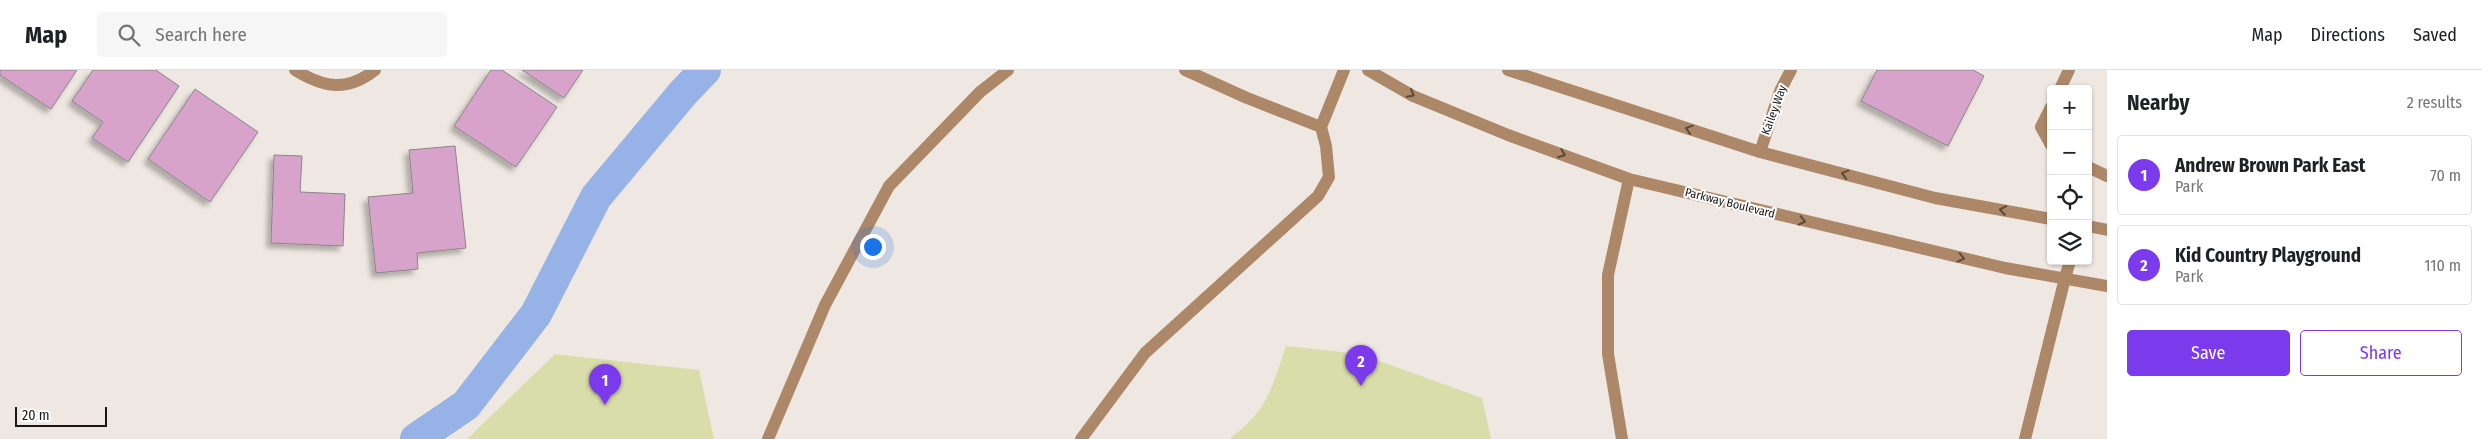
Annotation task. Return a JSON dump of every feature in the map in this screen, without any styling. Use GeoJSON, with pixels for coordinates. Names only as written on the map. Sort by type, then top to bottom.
{"type":"FeatureCollection","features":[{"type":"Feature","properties":{"kind":"street"},"geometry":{"type":"LineString","coordinates":[[295,70],[309,79],[339,86],[365,78],[375,70]]}},
{"type":"Feature","properties":{"kind":"street"},"geometry":{"type":"LineString","coordinates":[[768,439],[824,305],[889,186],[980,92],[1008,70]]}},
{"type":"Feature","properties":{"kind":"street"},"geometry":{"type":"LineString","coordinates":[[1185,70],[1247,98],[1321,127]]}},
{"type":"Feature","properties":{"kind":"street"},"geometry":{"type":"LineString","coordinates":[[1081,439],[1145,353],[1318,196],[1329,177],[1326,146],[1321,127],[1344,70]]}},
{"type":"Feature","properties":{"kind":"street","name":"Parkway Boulevard"},"geometry":{"type":"LineString","coordinates":[[1368,70],[1413,96],[1508,135],[1629,179],[2005,268],[2107,286]]}},
{"type":"Feature","properties":{"kind":"street"},"geometry":{"type":"LineString","coordinates":[[1508,70],[1760,152],[1935,198],[2047,218]]}},
{"type":"Feature","properties":{"kind":"street","name":"Kailey Way"},"geometry":{"type":"LineString","coordinates":[[1760,152],[1780,91],[1791,70]]}},
{"type":"Feature","properties":{"kind":"street"},"geometry":{"type":"LineString","coordinates":[[2062,85],[2069,70]]}},
{"type":"Feature","properties":{"kind":"street"},"geometry":{"type":"LineString","coordinates":[[2047,115],[2041,127],[2047,138]]}},
{"type":"Feature","properties":{"kind":"street"},"geometry":{"type":"LineString","coordinates":[[2092,169],[2107,176]]}},
{"type":"Feature","properties":{"kind":"street"},"geometry":{"type":"LineString","coordinates":[[1622,439],[1608,354],[1608,276],[1629,179]]}},
{"type":"Feature","properties":{"kind":"street"},"geometry":{"type":"LineString","coordinates":[[2092,227],[2107,230]]}},
{"type":"Feature","properties":{"kind":"street"},"geometry":{"type":"LineString","coordinates":[[2025,439],[2069,265]]}},
{"type":"Feature","properties":{"kind":"green space"},"geometry":{"type":"Polygon","coordinates":[[[1286,346],[1360,354],[1482,398],[1491,439],[1229,439],[1260,408],[1272,387],[1286,346]]]}},
{"type":"Feature","properties":{"kind":"green space"},"geometry":{"type":"Polygon","coordinates":[[[555,354],[699,370],[714,439],[467,439],[555,354]]]}},
{"type":"Feature","properties":{"kind":"building"},"geometry":{"type":"Polygon","coordinates":[[[0,70],[77,70],[51,109],[0,75],[0,70]]]}},
{"type":"Feature","properties":{"kind":"building"},"geometry":{"type":"Polygon","coordinates":[[[93,70],[156,70],[179,86],[128,162],[92,138],[103,122],[72,101],[93,70]]]}},
{"type":"Feature","properties":{"kind":"building"},"geometry":{"type":"Polygon","coordinates":[[[491,70],[502,70],[557,107],[516,167],[454,126],[491,70]]]}},
{"type":"Feature","properties":{"kind":"building"},"geometry":{"type":"Polygon","coordinates":[[[522,70],[583,70],[564,98],[522,70]]]}},
{"type":"Feature","properties":{"kind":"building"},"geometry":{"type":"Polygon","coordinates":[[[1877,70],[1973,70],[1984,76],[1948,146],[1861,101],[1877,70]]]}},
{"type":"Feature","properties":{"kind":"building"},"geometry":{"type":"Polygon","coordinates":[[[195,89],[258,132],[210,202],[148,159],[195,89]]]}},
{"type":"Feature","properties":{"kind":"building"},"geometry":{"type":"Polygon","coordinates":[[[455,146],[466,248],[417,253],[418,269],[376,273],[368,197],[413,193],[409,150],[455,146]]]}},
{"type":"Feature","properties":{"kind":"building"},"geometry":{"type":"Polygon","coordinates":[[[274,155],[302,156],[300,192],[345,194],[343,246],[271,243],[274,155]]]}},
{"type":"Feature","properties":{"kind":"waterway"},"geometry":{"type":"LineString","coordinates":[[416,439],[466,405],[536,314],[596,197],[683,93],[705,70]]}},
{"type":"Feature","properties":{"kind":"place","name":"Kid Country Playground"},"geometry":{"type":"Point","coordinates":[1361,386]}},
{"type":"Feature","properties":{"kind":"place","name":"Andrew Brown Park East"},"geometry":{"type":"Point","coordinates":[605,405]}}]}
